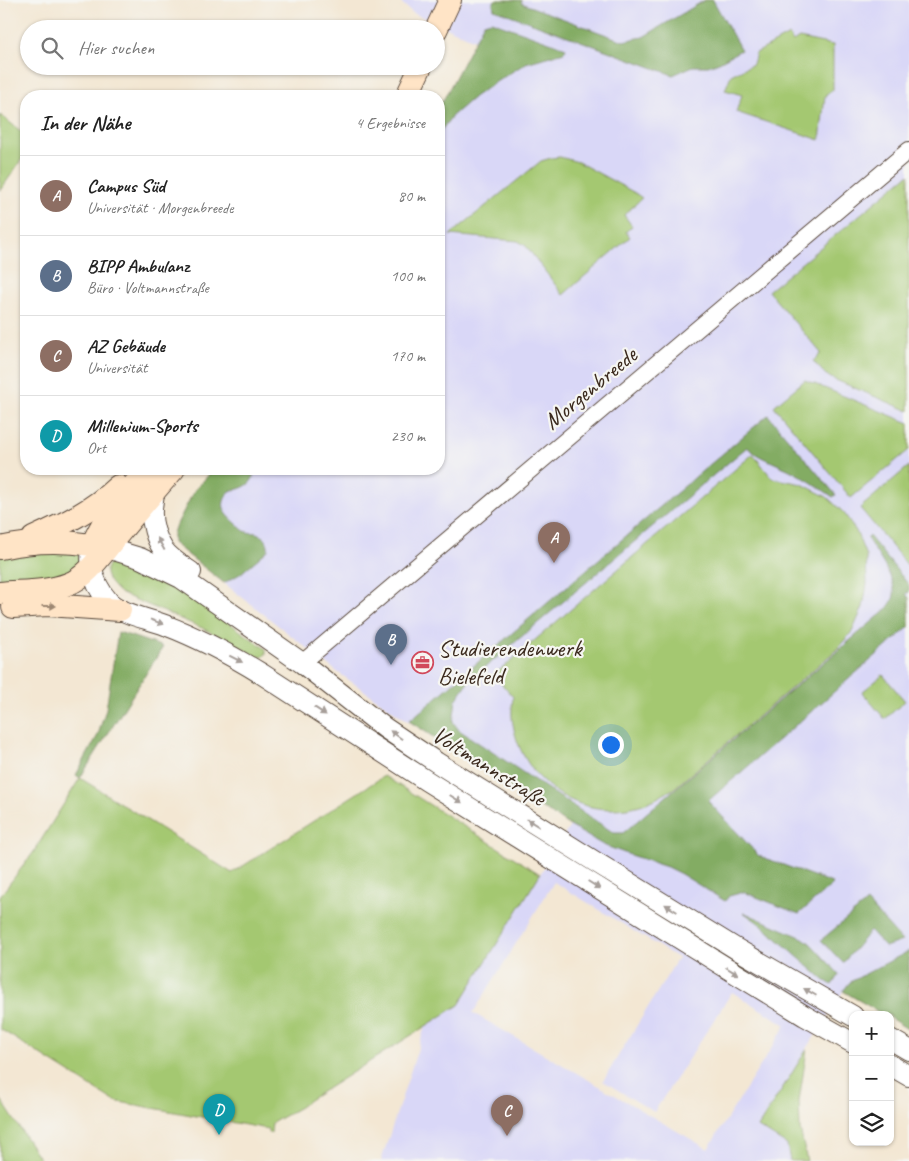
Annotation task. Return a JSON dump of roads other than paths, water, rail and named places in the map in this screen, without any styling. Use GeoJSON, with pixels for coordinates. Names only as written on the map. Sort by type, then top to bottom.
{"type":"FeatureCollection","features":[{"type":"Feature","properties":{"kind":"main road"},"geometry":{"type":"LineString","coordinates":[[441,20],[450,0]]}},
{"type":"Feature","properties":{"kind":"main road"},"geometry":{"type":"LineString","coordinates":[[410,90],[416,75]]}},
{"type":"Feature","properties":{"kind":"main road"},"geometry":{"type":"LineString","coordinates":[[23,543],[74,519],[90,509],[106,498],[129,475]]}},
{"type":"Feature","properties":{"kind":"main road"},"geometry":{"type":"LineString","coordinates":[[100,546],[99,528],[114,507],[143,475]]}},
{"type":"Feature","properties":{"kind":"main road"},"geometry":{"type":"LineString","coordinates":[[0,593],[40,590],[68,584],[75,580],[91,567],[100,546],[168,475]]}},
{"type":"Feature","properties":{"kind":"main road"},"geometry":{"type":"LineString","coordinates":[[0,548],[23,543],[74,542],[100,546]]}},
{"type":"Feature","properties":{"kind":"main road"},"geometry":{"type":"LineString","coordinates":[[0,608],[48,605],[120,610]]}},
{"type":"Feature","properties":{"kind":"street","name":"Morgenbreede"},"geometry":{"type":"LineString","coordinates":[[302,663],[909,150]]}},
{"type":"Feature","properties":{"kind":"street"},"geometry":{"type":"LineString","coordinates":[[154,490],[153,523],[162,549],[172,559],[200,578],[212,589],[217,603]]}},
{"type":"Feature","properties":{"kind":"street","name":"Voltmannstraße"},"geometry":{"type":"LineString","coordinates":[[100,546],[140,558],[181,578],[302,663],[385,728],[443,767],[735,948],[849,1014]]}},
{"type":"Feature","properties":{"kind":"street"},"geometry":{"type":"LineString","coordinates":[[91,567],[102,593],[110,603],[120,610]]}},
{"type":"Feature","properties":{"kind":"street","name":"Voltmannstraße"},"geometry":{"type":"LineString","coordinates":[[120,610],[192,637],[240,661],[279,684],[427,781],[743,978],[849,1041]]}},
{"type":"Feature","properties":{"kind":"street"},"geometry":{"type":"LineString","coordinates":[[279,684],[302,663]]}},
{"type":"Feature","properties":{"kind":"street"},"geometry":{"type":"LineString","coordinates":[[894,1041],[909,1050]]}},
{"type":"Feature","properties":{"kind":"street"},"geometry":{"type":"LineString","coordinates":[[894,1067],[909,1076]]}},
{"type":"Feature","properties":{"kind":"place","name":"Campus Süd"},"geometry":{"type":"Point","coordinates":[554,563]}},
{"type":"Feature","properties":{"kind":"place","name":"Studierendenwerk Bielefeld"},"geometry":{"type":"Point","coordinates":[422,662]}},
{"type":"Feature","properties":{"kind":"place","name":"BIPP Ambulanz"},"geometry":{"type":"Point","coordinates":[391,665]}},
{"type":"Feature","properties":{"kind":"place","name":"Millenium-Sports"},"geometry":{"type":"Point","coordinates":[219,1135]}},
{"type":"Feature","properties":{"kind":"place","name":"AZ Gebäude"},"geometry":{"type":"Point","coordinates":[507,1136]}}]}
